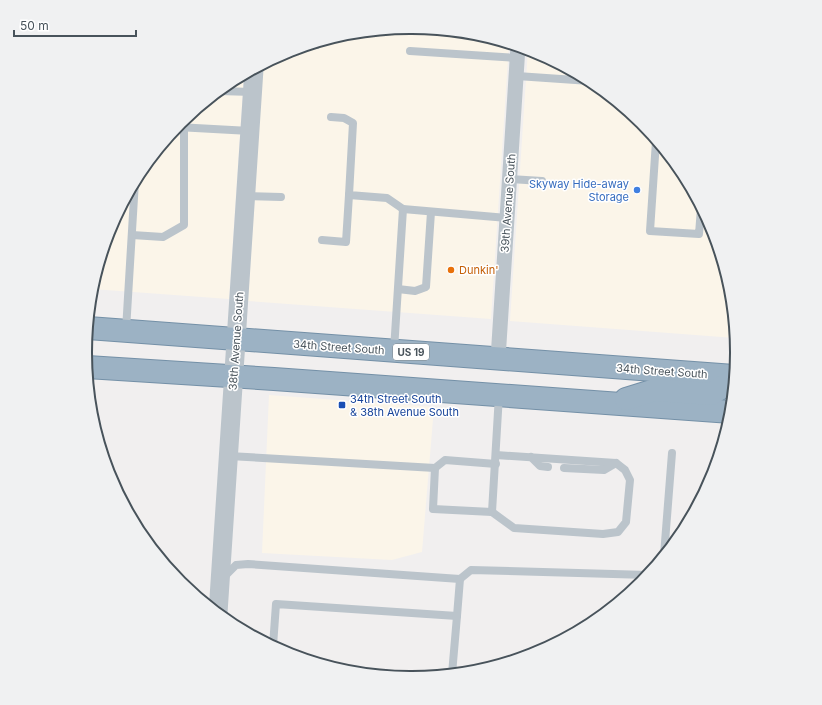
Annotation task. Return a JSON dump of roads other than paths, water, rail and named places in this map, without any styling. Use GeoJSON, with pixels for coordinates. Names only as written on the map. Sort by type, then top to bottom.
{"type":"FeatureCollection","features":[{"type":"Feature","properties":{"kind":"highway","name":"34th Street South"},"geometry":{"type":"LineString","coordinates":[[93,328],[729,376]]}},
{"type":"Feature","properties":{"kind":"highway"},"geometry":{"type":"LineString","coordinates":[[93,368],[500,394],[724,411]]}},
{"type":"Feature","properties":{"kind":"highway"},"geometry":{"type":"LineString","coordinates":[[611,403],[654,390],[711,394],[728,384]]}},
{"type":"Feature","properties":{"kind":"street","name":"39th Avenue South"},"geometry":{"type":"LineString","coordinates":[[498,359],[518,53]]}},
{"type":"Feature","properties":{"kind":"street","name":"38th Avenue South"},"geometry":{"type":"LineString","coordinates":[[218,605],[237,340],[253,76]]}},
{"type":"Feature","properties":{"kind":"lane"},"geometry":{"type":"LineString","coordinates":[[410,51],[516,52]]}},
{"type":"Feature","properties":{"kind":"lane"},"geometry":{"type":"LineString","coordinates":[[517,76],[575,80]]}},
{"type":"Feature","properties":{"kind":"lane"},"geometry":{"type":"LineString","coordinates":[[229,91],[252,92]]}},
{"type":"Feature","properties":{"kind":"lane"},"geometry":{"type":"LineString","coordinates":[[322,240],[346,242],[353,123],[344,118],[331,117]]}},
{"type":"Feature","properties":{"kind":"lane"},"geometry":{"type":"LineString","coordinates":[[186,127],[250,131]]}},
{"type":"Feature","properties":{"kind":"lane"},"geometry":{"type":"LineString","coordinates":[[132,235],[164,237],[184,225],[181,132]]}},
{"type":"Feature","properties":{"kind":"lane"},"geometry":{"type":"LineString","coordinates":[[655,149],[650,231],[699,234],[700,219]]}},
{"type":"Feature","properties":{"kind":"lane"},"geometry":{"type":"LineString","coordinates":[[510,179],[542,181]]}},
{"type":"Feature","properties":{"kind":"lane"},"geometry":{"type":"LineString","coordinates":[[126,331],[134,194]]}},
{"type":"Feature","properties":{"kind":"lane"},"geometry":{"type":"LineString","coordinates":[[349,195],[387,198],[403,209],[507,218]]}},
{"type":"Feature","properties":{"kind":"lane"},"geometry":{"type":"LineString","coordinates":[[246,196],[281,197]]}},
{"type":"Feature","properties":{"kind":"lane"},"geometry":{"type":"LineString","coordinates":[[394,351],[403,209]]}},
{"type":"Feature","properties":{"kind":"lane"},"geometry":{"type":"LineString","coordinates":[[398,289],[415,290],[426,287],[431,212]]}},
{"type":"Feature","properties":{"kind":"lane"},"geometry":{"type":"LineString","coordinates":[[492,512],[500,394]]}},
{"type":"Feature","properties":{"kind":"lane"},"geometry":{"type":"LineString","coordinates":[[665,545],[672,453]]}},
{"type":"Feature","properties":{"kind":"lane"},"geometry":{"type":"LineString","coordinates":[[435,468],[433,509],[492,512],[514,528],[593,533],[618,532],[626,522],[630,480],[625,470],[616,463],[496,455]]}},
{"type":"Feature","properties":{"kind":"lane"},"geometry":{"type":"LineString","coordinates":[[229,456],[435,468],[445,460],[496,464]]}},
{"type":"Feature","properties":{"kind":"lane"},"geometry":{"type":"LineString","coordinates":[[531,457],[540,466],[548,467]]}},
{"type":"Feature","properties":{"kind":"lane"},"geometry":{"type":"LineString","coordinates":[[564,468],[604,470],[616,463]]}},
{"type":"Feature","properties":{"kind":"lane"},"geometry":{"type":"LineString","coordinates":[[220,582],[236,565],[248,564],[460,579],[471,570],[639,575]]}},
{"type":"Feature","properties":{"kind":"lane"},"geometry":{"type":"LineString","coordinates":[[453,668],[460,579]]}},
{"type":"Feature","properties":{"kind":"lane"},"geometry":{"type":"LineString","coordinates":[[273,640],[276,604],[457,616]]}},
{"type":"Feature","properties":{"kind":"place","name":"Skyway Hide-away Storage"},"geometry":{"type":"Point","coordinates":[637,190]}},
{"type":"Feature","properties":{"kind":"place","name":"Dunkin'"},"geometry":{"type":"Point","coordinates":[451,270]}},
{"type":"Feature","properties":{"kind":"place","name":"34th Street South & 38th Avenue South"},"geometry":{"type":"Point","coordinates":[342,405]}}]}
